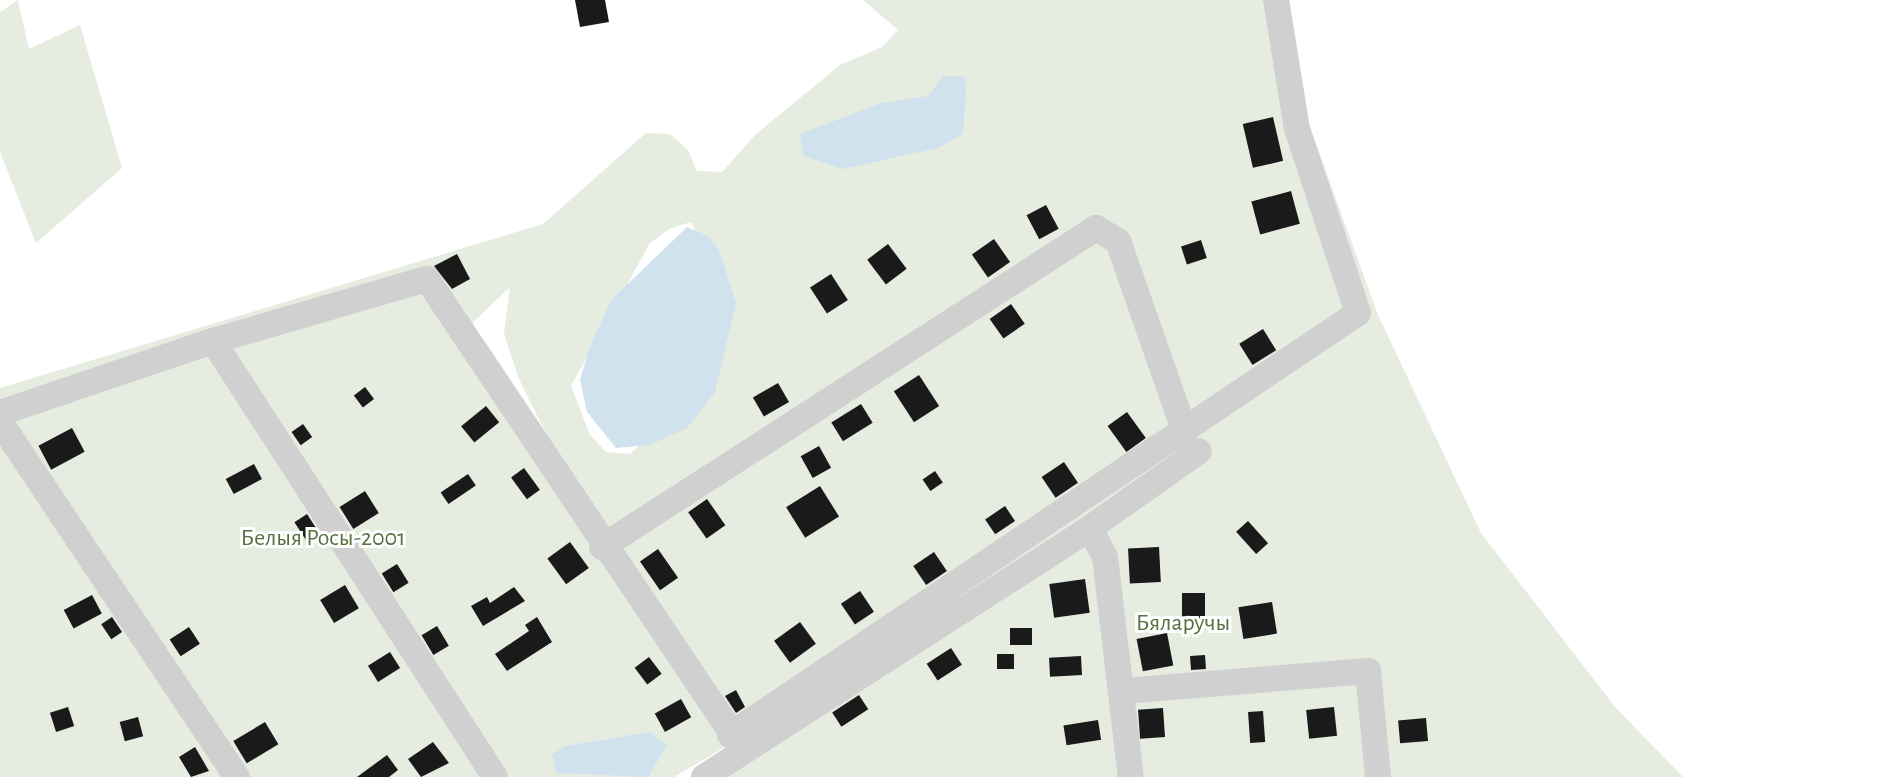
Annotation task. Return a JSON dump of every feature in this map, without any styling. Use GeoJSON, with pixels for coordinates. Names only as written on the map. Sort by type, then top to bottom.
{"type":"FeatureCollection","features":[{"type":"Feature","properties":{"kind":"street"},"geometry":{"type":"LineString","coordinates":[[736,742],[1090,528],[1192,442],[1358,313],[1297,129],[1276,0]]}},
{"type":"Feature","properties":{"kind":"street"},"geometry":{"type":"LineString","coordinates":[[602,547],[1096,228],[1118,241],[1192,442]]}},
{"type":"Feature","properties":{"kind":"street"},"geometry":{"type":"LineString","coordinates":[[0,413],[213,341],[427,279],[602,547],[736,742]]}},
{"type":"Feature","properties":{"kind":"street"},"geometry":{"type":"LineString","coordinates":[[213,341],[495,777]]}},
{"type":"Feature","properties":{"kind":"street"},"geometry":{"type":"LineString","coordinates":[[0,422],[237,777]]}},
{"type":"Feature","properties":{"kind":"street"},"geometry":{"type":"LineString","coordinates":[[704,777],[736,742],[1192,442]]}},
{"type":"Feature","properties":{"kind":"street"},"geometry":{"type":"LineString","coordinates":[[1090,528],[1105,557],[1114,667],[1124,691],[1131,777]]}},
{"type":"Feature","properties":{"kind":"street"},"geometry":{"type":"LineString","coordinates":[[1124,691],[1368,671],[1378,777]]}},
{"type":"Feature","properties":{"kind":"green space"},"geometry":{"type":"Polygon","coordinates":[[[18,0],[29,49],[80,25],[122,168],[36,243],[0,152],[0,12],[18,0]]]}},
{"type":"Feature","properties":{"kind":"green space","name":"Белыя Росы-2001"},"geometry":{"type":"Polygon","coordinates":[[[863,0],[1286,0],[1307,119],[1378,315],[1481,533],[1615,707],[1683,777],[704,777],[781,714],[674,777],[0,777],[0,388],[543,224],[646,133],[670,134],[688,150],[697,171],[722,172],[755,135],[840,65],[882,47],[898,30],[863,0]],[[691,222],[669,229],[650,243],[571,386],[590,435],[606,452],[630,454],[700,392],[709,262],[691,222]],[[510,287],[469,326],[567,476],[519,379],[504,334],[510,287]]]}},
{"type":"Feature","properties":{"kind":"water"},"geometry":{"type":"Polygon","coordinates":[[[943,76],[965,77],[963,134],[938,148],[843,169],[803,156],[800,134],[881,103],[928,96],[943,76]]]}},
{"type":"Feature","properties":{"kind":"water"},"geometry":{"type":"Polygon","coordinates":[[[687,227],[708,236],[719,250],[736,303],[715,392],[687,428],[649,445],[616,448],[587,412],[580,380],[589,349],[611,300],[687,227]]]}},
{"type":"Feature","properties":{"kind":"water"},"geometry":{"type":"Polygon","coordinates":[[[649,732],[667,745],[648,777],[556,773],[552,755],[565,746],[649,732]]]}},
{"type":"Feature","properties":{"kind":"building"},"geometry":{"type":"Polygon","coordinates":[[[575,0],[605,0],[609,22],[580,27],[575,0]]]}},
{"type":"Feature","properties":{"kind":"building"},"geometry":{"type":"Polygon","coordinates":[[[1273,117],[1283,161],[1253,168],[1243,124],[1273,117]]]}},
{"type":"Feature","properties":{"kind":"building"},"geometry":{"type":"Polygon","coordinates":[[[1291,191],[1300,224],[1260,234],[1251,202],[1291,191]]]}},
{"type":"Feature","properties":{"kind":"building"},"geometry":{"type":"Polygon","coordinates":[[[1046,205],[1059,229],[1039,239],[1027,215],[1046,205]]]}},
{"type":"Feature","properties":{"kind":"building"},"geometry":{"type":"Polygon","coordinates":[[[994,239],[1010,262],[988,277],[972,254],[994,239]]]}},
{"type":"Feature","properties":{"kind":"building"},"geometry":{"type":"Polygon","coordinates":[[[1201,240],[1207,258],[1187,265],[1181,246],[1201,240]]]}},
{"type":"Feature","properties":{"kind":"building"},"geometry":{"type":"Polygon","coordinates":[[[888,244],[907,269],[886,284],[867,260],[888,244]]]}},
{"type":"Feature","properties":{"kind":"building"},"geometry":{"type":"Polygon","coordinates":[[[457,254],[470,279],[452,289],[434,266],[457,254]]]}},
{"type":"Feature","properties":{"kind":"building"},"geometry":{"type":"Polygon","coordinates":[[[831,274],[848,300],[827,314],[810,288],[831,274]]]}},
{"type":"Feature","properties":{"kind":"building"},"geometry":{"type":"Polygon","coordinates":[[[1011,304],[1025,324],[1003,339],[990,319],[1011,304]]]}},
{"type":"Feature","properties":{"kind":"building"},"geometry":{"type":"Polygon","coordinates":[[[1263,329],[1276,350],[1253,365],[1239,344],[1263,329]]]}},
{"type":"Feature","properties":{"kind":"building"},"geometry":{"type":"Polygon","coordinates":[[[919,375],[939,406],[914,422],[894,391],[919,375]]]}},
{"type":"Feature","properties":{"kind":"building"},"geometry":{"type":"Polygon","coordinates":[[[778,383],[789,402],[764,417],[753,398],[778,383]]]}},
{"type":"Feature","properties":{"kind":"building"},"geometry":{"type":"Polygon","coordinates":[[[365,387],[374,399],[363,407],[354,395],[365,387]]]}},
{"type":"Feature","properties":{"kind":"building"},"geometry":{"type":"Polygon","coordinates":[[[861,404],[873,423],[843,441],[831,423],[861,404]]]}},
{"type":"Feature","properties":{"kind":"building"},"geometry":{"type":"Polygon","coordinates":[[[486,406],[499,422],[474,442],[461,426],[486,406]]]}},
{"type":"Feature","properties":{"kind":"building"},"geometry":{"type":"Polygon","coordinates":[[[1127,412],[1146,438],[1126,452],[1108,426],[1127,412]]]}},
{"type":"Feature","properties":{"kind":"building"},"geometry":{"type":"Polygon","coordinates":[[[303,424],[312,437],[301,445],[292,432],[303,424]]]}},
{"type":"Feature","properties":{"kind":"building"},"geometry":{"type":"Polygon","coordinates":[[[72,428],[85,452],[51,470],[38,446],[72,428]]]}},
{"type":"Feature","properties":{"kind":"building"},"geometry":{"type":"Polygon","coordinates":[[[819,446],[831,468],[813,478],[801,456],[819,446]]]}},
{"type":"Feature","properties":{"kind":"building"},"geometry":{"type":"Polygon","coordinates":[[[1064,462],[1078,483],[1056,498],[1042,477],[1064,462]]]}},
{"type":"Feature","properties":{"kind":"building"},"geometry":{"type":"Polygon","coordinates":[[[254,464],[262,479],[234,494],[226,479],[254,464]]]}},
{"type":"Feature","properties":{"kind":"building"},"geometry":{"type":"Polygon","coordinates":[[[524,468],[540,490],[527,499],[511,477],[524,468]]]}},
{"type":"Feature","properties":{"kind":"building"},"geometry":{"type":"Polygon","coordinates":[[[935,471],[943,483],[930,491],[923,479],[935,471]]]}},
{"type":"Feature","properties":{"kind":"building"},"geometry":{"type":"Polygon","coordinates":[[[468,474],[476,486],[448,504],[441,492],[468,474]]]}},
{"type":"Feature","properties":{"kind":"building"},"geometry":{"type":"Polygon","coordinates":[[[820,486],[839,517],[805,538],[786,507],[820,486]]]}},
{"type":"Feature","properties":{"kind":"building"},"geometry":{"type":"Polygon","coordinates":[[[365,491],[379,513],[353,529],[340,507],[365,491]]]}},
{"type":"Feature","properties":{"kind":"building"},"geometry":{"type":"Polygon","coordinates":[[[707,499],[725,525],[707,538],[688,512],[707,499]]]}},
{"type":"Feature","properties":{"kind":"building"},"geometry":{"type":"Polygon","coordinates":[[[1005,506],[1015,521],[995,534],[985,519],[1005,506]]]}},
{"type":"Feature","properties":{"kind":"building"},"geometry":{"type":"Polygon","coordinates":[[[307,514],[320,534],[307,542],[294,522],[307,514]]]}},
{"type":"Feature","properties":{"kind":"building"},"geometry":{"type":"Polygon","coordinates":[[[1248,521],[1268,543],[1256,554],[1236,532],[1248,521]]]}},
{"type":"Feature","properties":{"kind":"building"},"geometry":{"type":"Polygon","coordinates":[[[570,542],[589,568],[566,584],[547,558],[570,542]]]}},
{"type":"Feature","properties":{"kind":"building"},"geometry":{"type":"Polygon","coordinates":[[[1159,547],[1161,582],[1130,584],[1128,549],[1159,547]]]}},
{"type":"Feature","properties":{"kind":"building"},"geometry":{"type":"Polygon","coordinates":[[[658,549],[678,578],[660,590],[640,562],[658,549]]]}},
{"type":"Feature","properties":{"kind":"building"},"geometry":{"type":"Polygon","coordinates":[[[934,552],[947,571],[926,585],[913,566],[934,552]]]}},
{"type":"Feature","properties":{"kind":"building"},"geometry":{"type":"Polygon","coordinates":[[[397,564],[409,583],[393,592],[382,574],[397,564]]]}},
{"type":"Feature","properties":{"kind":"building"},"geometry":{"type":"Polygon","coordinates":[[[1085,579],[1090,613],[1054,618],[1049,584],[1085,579]]]}},
{"type":"Feature","properties":{"kind":"building"},"geometry":{"type":"Polygon","coordinates":[[[345,585],[359,608],[334,623],[320,600],[345,585]]]}},
{"type":"Feature","properties":{"kind":"building"},"geometry":{"type":"Polygon","coordinates":[[[514,587],[525,601],[483,626],[471,606],[487,597],[490,603],[514,587]]]}},
{"type":"Feature","properties":{"kind":"building"},"geometry":{"type":"Polygon","coordinates":[[[860,591],[874,612],[855,625],[841,604],[860,591]]]}},
{"type":"Feature","properties":{"kind":"building"},"geometry":{"type":"Polygon","coordinates":[[[1182,593],[1205,593],[1205,625],[1182,625],[1182,593]]]}},
{"type":"Feature","properties":{"kind":"building"},"geometry":{"type":"Polygon","coordinates":[[[92,595],[102,614],[74,629],[64,610],[92,595]]]}},
{"type":"Feature","properties":{"kind":"building"},"geometry":{"type":"Polygon","coordinates":[[[1272,602],[1277,634],[1243,639],[1238,607],[1272,602]]]}},
{"type":"Feature","properties":{"kind":"building"},"geometry":{"type":"Polygon","coordinates":[[[112,617],[122,632],[111,639],[101,624],[112,617]]]}},
{"type":"Feature","properties":{"kind":"building"},"geometry":{"type":"Polygon","coordinates":[[[537,617],[552,642],[507,671],[495,654],[529,631],[525,625],[537,617]]]}},
{"type":"Feature","properties":{"kind":"building"},"geometry":{"type":"Polygon","coordinates":[[[800,622],[816,644],[790,663],[774,641],[800,622]]]}},
{"type":"Feature","properties":{"kind":"building"},"geometry":{"type":"Polygon","coordinates":[[[437,626],[449,646],[433,655],[422,635],[437,626]]]}},
{"type":"Feature","properties":{"kind":"building"},"geometry":{"type":"Polygon","coordinates":[[[189,627],[200,644],[181,656],[170,640],[189,627]]]}},
{"type":"Feature","properties":{"kind":"building"},"geometry":{"type":"Polygon","coordinates":[[[1010,628],[1032,628],[1032,645],[1010,645],[1010,628]]]}},
{"type":"Feature","properties":{"kind":"building"},"geometry":{"type":"Polygon","coordinates":[[[1167,633],[1173,665],[1143,671],[1137,639],[1167,633]]]}},
{"type":"Feature","properties":{"kind":"building"},"geometry":{"type":"Polygon","coordinates":[[[951,648],[962,665],[938,681],[927,664],[951,648]]]}},
{"type":"Feature","properties":{"kind":"building"},"geometry":{"type":"Polygon","coordinates":[[[390,652],[400,668],[378,682],[368,666],[390,652]]]}},
{"type":"Feature","properties":{"kind":"building"},"geometry":{"type":"Polygon","coordinates":[[[997,654],[1014,654],[1014,669],[997,669],[997,654]]]}},
{"type":"Feature","properties":{"kind":"building"},"geometry":{"type":"Polygon","coordinates":[[[1205,655],[1206,669],[1191,670],[1190,656],[1205,655]]]}},
{"type":"Feature","properties":{"kind":"building"},"geometry":{"type":"Polygon","coordinates":[[[1081,656],[1082,675],[1050,677],[1049,658],[1081,656]]]}},
{"type":"Feature","properties":{"kind":"building"},"geometry":{"type":"Polygon","coordinates":[[[649,657],[662,674],[647,685],[635,668],[649,657]]]}},
{"type":"Feature","properties":{"kind":"building"},"geometry":{"type":"Polygon","coordinates":[[[736,690],[745,707],[736,713],[725,696],[736,690]]]}},
{"type":"Feature","properties":{"kind":"building"},"geometry":{"type":"Polygon","coordinates":[[[859,695],[868,709],[841,727],[832,712],[859,695]]]}},
{"type":"Feature","properties":{"kind":"building"},"geometry":{"type":"Polygon","coordinates":[[[681,699],[691,717],[665,732],[655,714],[681,699]]]}},
{"type":"Feature","properties":{"kind":"building"},"geometry":{"type":"Polygon","coordinates":[[[68,707],[74,726],[56,732],[50,713],[68,707]]]}},
{"type":"Feature","properties":{"kind":"building"},"geometry":{"type":"Polygon","coordinates":[[[1334,707],[1337,736],[1309,739],[1306,710],[1334,707]]]}},
{"type":"Feature","properties":{"kind":"building"},"geometry":{"type":"Polygon","coordinates":[[[1163,708],[1165,737],[1140,739],[1138,710],[1163,708]]]}},
{"type":"Feature","properties":{"kind":"building"},"geometry":{"type":"Polygon","coordinates":[[[1263,711],[1265,742],[1250,743],[1248,712],[1263,711]]]}},
{"type":"Feature","properties":{"kind":"building"},"geometry":{"type":"Polygon","coordinates":[[[138,717],[143,736],[125,741],[120,722],[138,717]]]}},
{"type":"Feature","properties":{"kind":"building"},"geometry":{"type":"Polygon","coordinates":[[[1426,718],[1428,741],[1400,743],[1398,720],[1426,718]]]}},
{"type":"Feature","properties":{"kind":"building"},"geometry":{"type":"Polygon","coordinates":[[[1098,720],[1101,740],[1067,745],[1063,725],[1098,720]]]}},
{"type":"Feature","properties":{"kind":"building"},"geometry":{"type":"Polygon","coordinates":[[[265,722],[278,744],[247,763],[233,741],[265,722]]]}},
{"type":"Feature","properties":{"kind":"building"},"geometry":{"type":"Polygon","coordinates":[[[433,742],[449,763],[421,777],[408,759],[433,742]]]}},
{"type":"Feature","properties":{"kind":"building"},"geometry":{"type":"Polygon","coordinates":[[[195,747],[209,771],[191,777],[179,757],[195,747]]]}},
{"type":"Feature","properties":{"kind":"building"},"geometry":{"type":"Polygon","coordinates":[[[387,755],[398,770],[389,777],[357,777],[387,755]]]}},
{"type":"Feature","properties":{"kind":"park label","name":"Бяларучы"},"geometry":{"type":"Point","coordinates":[1183,624]}}]}
